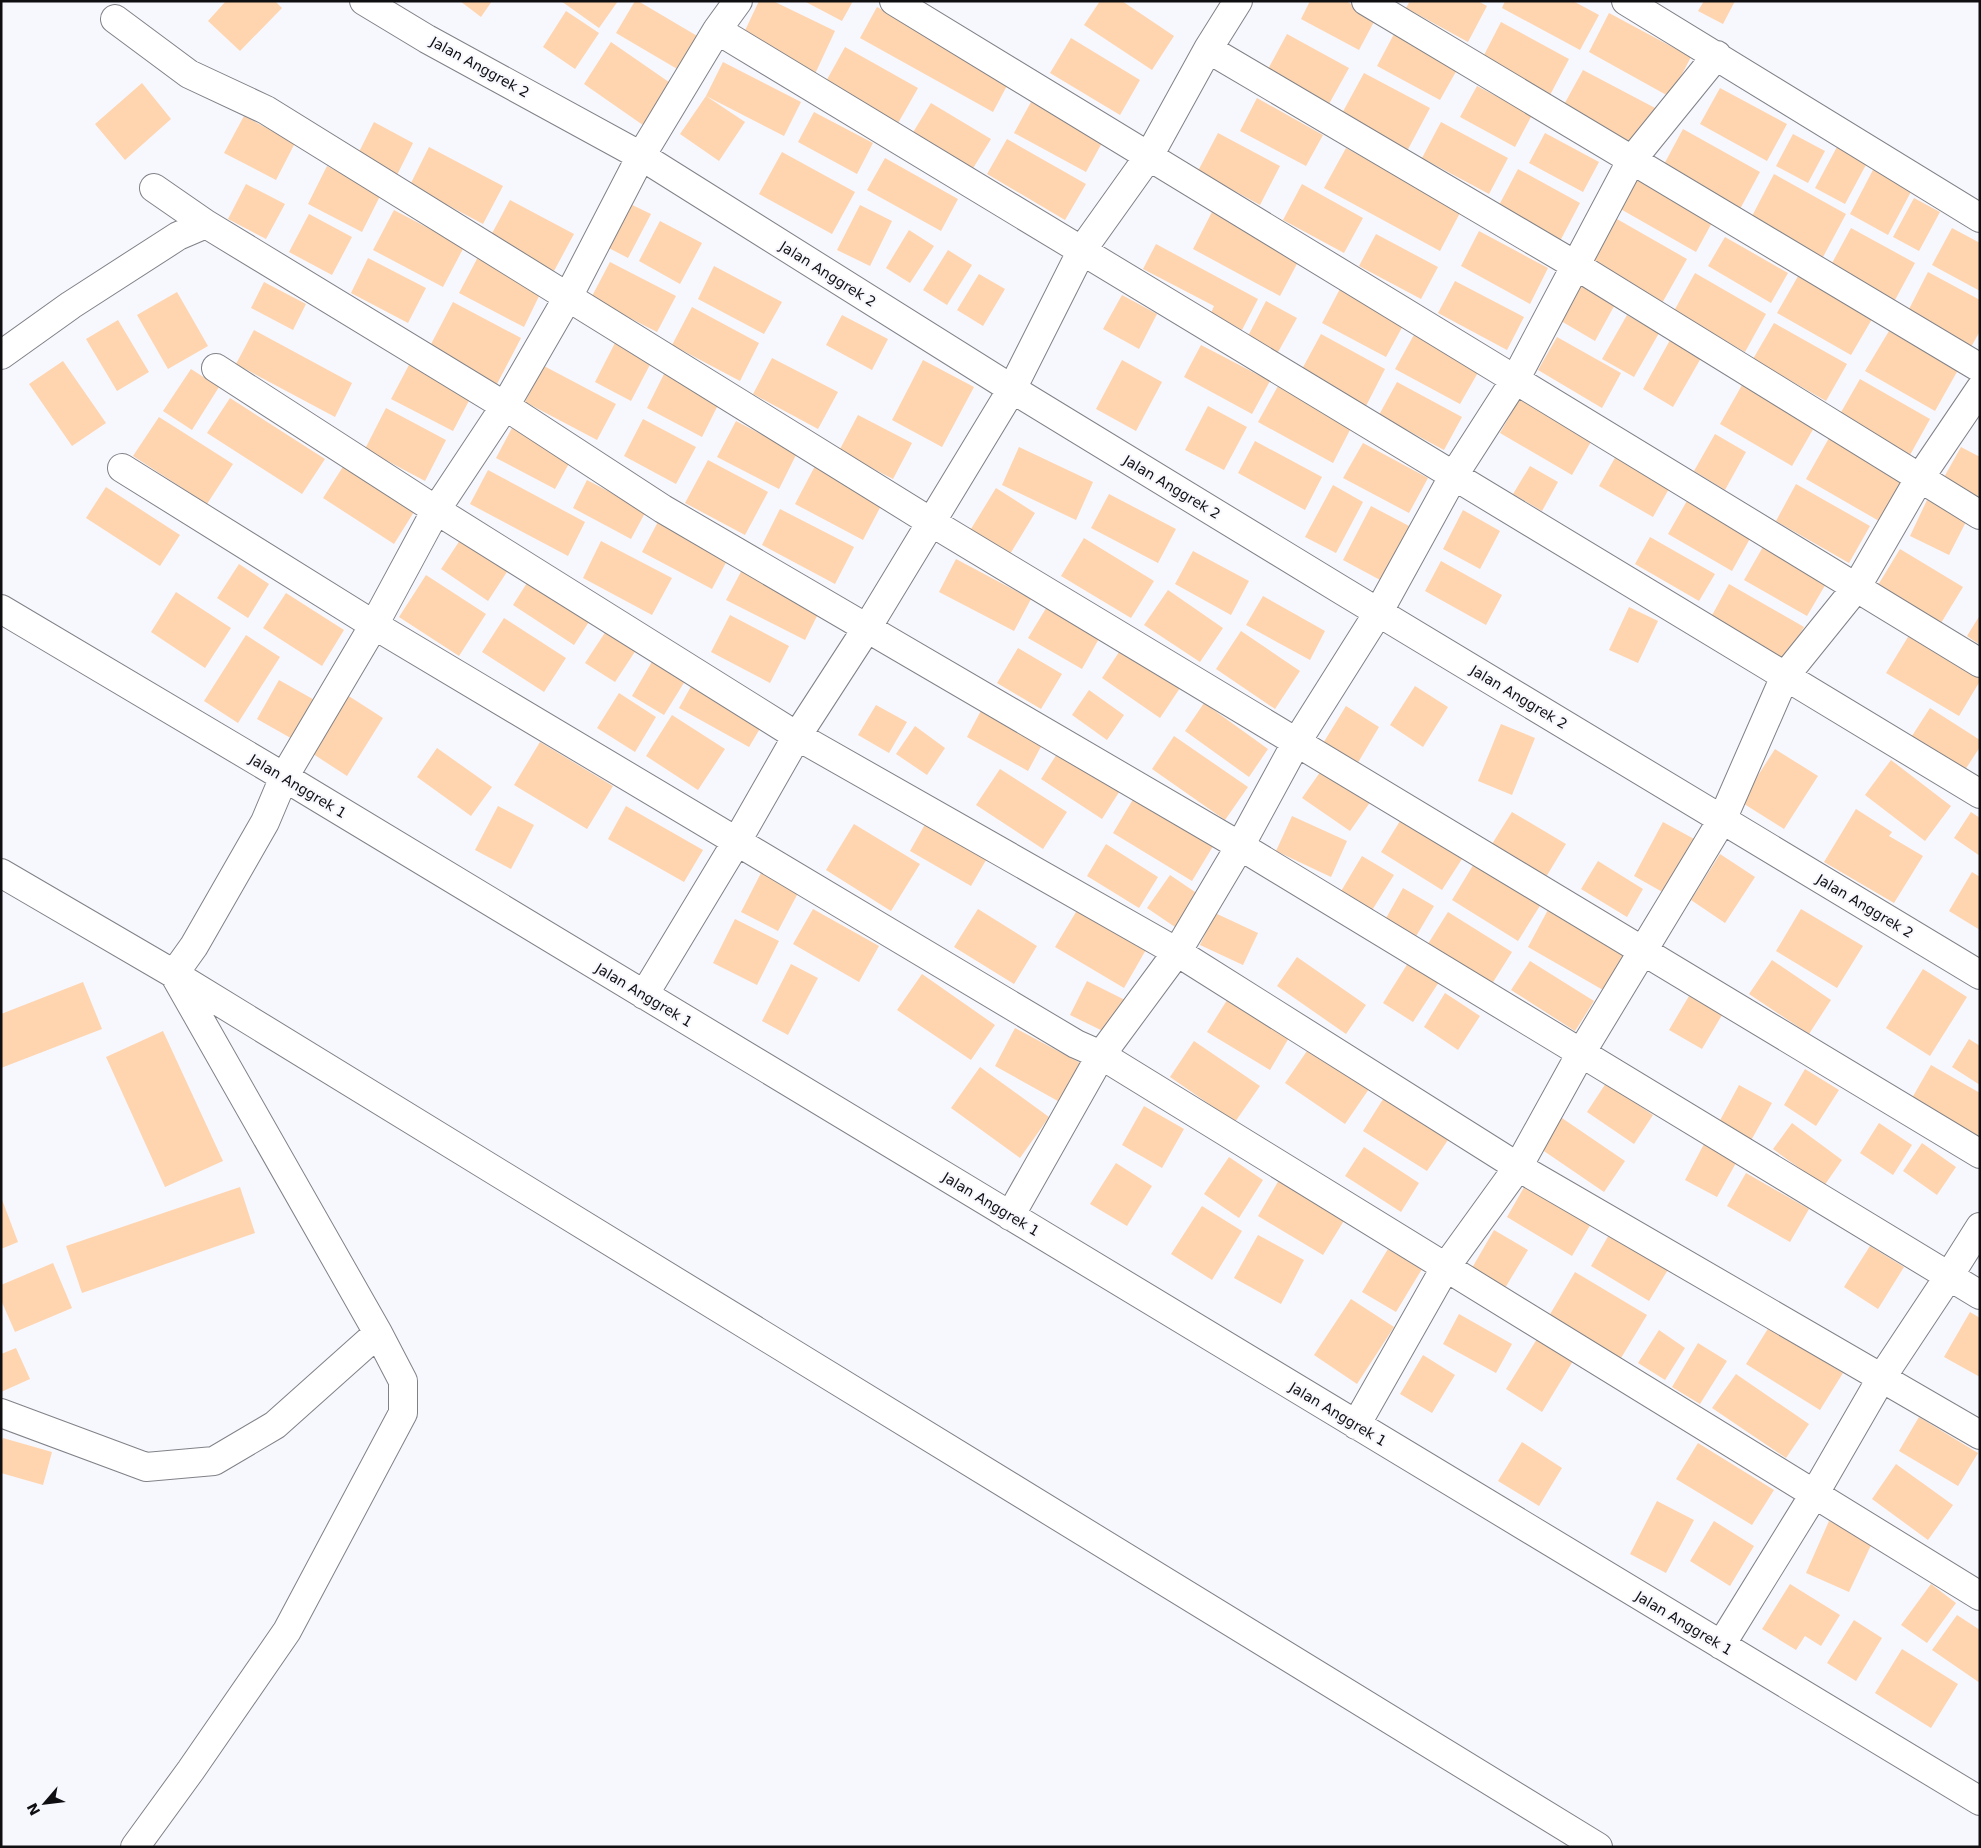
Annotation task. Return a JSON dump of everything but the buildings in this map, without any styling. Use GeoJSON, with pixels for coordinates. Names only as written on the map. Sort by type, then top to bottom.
{"type":"FeatureCollection","features":[{"type":"Feature","properties":{"kind":"street","name":"Jalan Anggrek 2"},"geometry":{"type":"LineString","coordinates":[[364,1],[641,156],[1012,389],[1378,613],[1980,975]]}},
{"type":"Feature","properties":{"kind":"street"},"geometry":{"type":"LineString","coordinates":[[174,974],[194,946],[265,822],[284,777],[374,625],[436,510],[505,406],[568,298],[641,156],[717,30],[738,1]]}},
{"type":"Feature","properties":{"kind":"street"},"geometry":{"type":"LineString","coordinates":[[894,1],[1980,664]]}},
{"type":"Feature","properties":{"kind":"street"},"geometry":{"type":"LineString","coordinates":[[644,995],[738,841],[797,736],[867,628],[1012,389],[1082,250],[1149,156],[1208,49],[1238,1]]}},
{"type":"Feature","properties":{"kind":"street"},"geometry":{"type":"LineString","coordinates":[[1366,1],[1980,368]]}},
{"type":"Feature","properties":{"kind":"street"},"geometry":{"type":"LineString","coordinates":[[1626,1],[1717,55],[1980,218]]}},
{"type":"Feature","properties":{"kind":"street"},"geometry":{"type":"LineString","coordinates":[[115,19],[189,74],[266,110],[931,522],[1980,1154]]}},
{"type":"Feature","properties":{"kind":"street"},"geometry":{"type":"LineString","coordinates":[[717,30],[1980,794]]}},
{"type":"Feature","properties":{"kind":"street"},"geometry":{"type":"LineString","coordinates":[[1208,49],[1575,265],[1980,516]]}},
{"type":"Feature","properties":{"kind":"street"},"geometry":{"type":"LineString","coordinates":[[1010,1216],[1101,1055],[1177,952],[1240,846],[1296,743],[1378,613],[1454,475],[1515,380],[1631,161],[1717,55]]}},
{"type":"Feature","properties":{"kind":"street"},"geometry":{"type":"LineString","coordinates":[[154,188],[206,224],[505,406],[663,509],[1240,846],[1980,1295]]}},
{"type":"Feature","properties":{"kind":"street"},"geometry":{"type":"LineString","coordinates":[[1,355],[71,305],[178,236],[206,224]]}},
{"type":"Feature","properties":{"kind":"street"},"geometry":{"type":"LineString","coordinates":[[216,368],[436,510],[797,736],[1177,952],[1518,1167],[1980,1435]]}},
{"type":"Feature","properties":{"kind":"street"},"geometry":{"type":"LineString","coordinates":[[1356,1425],[1445,1268],[1518,1167],[1581,1053],[1722,820],[1785,676],[1856,588],[1919,478],[1980,389]]}},
{"type":"Feature","properties":{"kind":"street"},"geometry":{"type":"LineString","coordinates":[[122,468],[374,625],[1076,1044],[1101,1055],[1980,1596]]}},
{"type":"Feature","properties":{"kind":"street","name":"Jalan Anggrek 1"},"geometry":{"type":"LineString","coordinates":[[1,609],[284,777],[1980,1802]]}},
{"type":"Feature","properties":{"kind":"street"},"geometry":{"type":"LineString","coordinates":[[1,873],[174,974],[1598,1847]]}},
{"type":"Feature","properties":{"kind":"street"},"geometry":{"type":"LineString","coordinates":[[135,1847],[287,1631],[402,1413],[402,1381],[378,1333],[174,974]]}},
{"type":"Feature","properties":{"kind":"street"},"geometry":{"type":"LineString","coordinates":[[1720,1645],[1815,1493],[1882,1377],[1980,1227]]}},
{"type":"Feature","properties":{"kind":"street"},"geometry":{"type":"LineString","coordinates":[[1,1413],[146,1467],[214,1461],[275,1425],[378,1333]]}}]}
